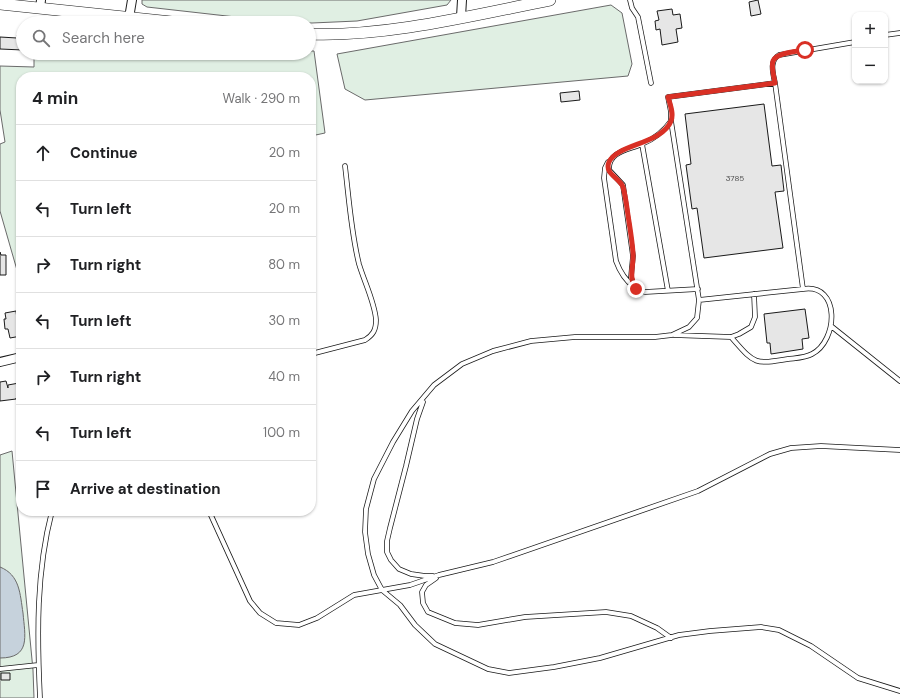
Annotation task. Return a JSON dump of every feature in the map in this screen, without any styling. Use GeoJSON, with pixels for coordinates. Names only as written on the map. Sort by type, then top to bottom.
{"type":"FeatureCollection","features":[{"type":"Feature","properties":{"kind":"main road"},"geometry":{"type":"LineString","coordinates":[[316,34],[346,34],[388,30],[550,0]]}},
{"type":"Feature","properties":{"kind":"main road"},"geometry":{"type":"LineString","coordinates":[[0,4],[40,4],[116,16]]}},
{"type":"Feature","properties":{"kind":"street"},"geometry":{"type":"LineString","coordinates":[[129,16],[132,0]]}},
{"type":"Feature","properties":{"kind":"street"},"geometry":{"type":"LineString","coordinates":[[461,17],[462,0]]}},
{"type":"Feature","properties":{"kind":"street"},"geometry":{"type":"LineString","coordinates":[[0,362],[16,358]]}},
{"type":"Feature","properties":{"kind":"lane"},"geometry":{"type":"LineString","coordinates":[[630,0],[632,8],[638,17],[651,83]]}},
{"type":"Feature","properties":{"kind":"lane"},"geometry":{"type":"LineString","coordinates":[[888,35],[900,33]]}},
{"type":"Feature","properties":{"kind":"lane"},"geometry":{"type":"LineString","coordinates":[[803,288],[773,62],[779,55],[852,43]]}},
{"type":"Feature","properties":{"kind":"lane"},"geometry":{"type":"LineString","coordinates":[[672,335],[689,327],[698,318],[700,300],[671,121],[672,112],[668,97],[775,83]]}},
{"type":"Feature","properties":{"kind":"lane"},"geometry":{"type":"LineString","coordinates":[[671,121],[665,130],[642,144],[626,149],[612,158],[607,163],[605,168],[604,178],[616,261],[623,276],[636,289],[645,292],[698,289]]}},
{"type":"Feature","properties":{"kind":"lane"},"geometry":{"type":"LineString","coordinates":[[642,144],[668,291]]}},
{"type":"Feature","properties":{"kind":"lane"},"geometry":{"type":"LineString","coordinates":[[612,158],[608,164],[609,170],[611,174],[623,185],[625,195],[633,256],[631,277],[636,289]]}},
{"type":"Feature","properties":{"kind":"lane"},"geometry":{"type":"LineString","coordinates":[[316,353],[365,340],[372,336],[375,329],[376,319],[373,304],[366,288],[354,238],[345,166]]}},
{"type":"Feature","properties":{"kind":"lane"},"geometry":{"type":"LineString","coordinates":[[700,300],[803,288],[816,289],[821,291],[827,297],[832,315],[832,326],[828,337],[818,350],[811,355],[766,363],[755,361],[747,355],[731,337]]}},
{"type":"Feature","properties":{"kind":"lane"},"geometry":{"type":"LineString","coordinates":[[754,294],[755,317],[751,327],[740,334],[731,337],[672,335],[655,338],[575,337],[531,341],[493,351],[462,364],[434,385],[412,411],[386,455],[374,479],[366,509],[365,532],[368,554],[374,575],[382,590],[400,605],[415,625],[435,644],[488,669],[509,673],[554,667],[600,658],[679,635],[710,630],[761,627],[779,630],[811,646],[858,678],[900,691]]}},
{"type":"Feature","properties":{"kind":"lane"},"geometry":{"type":"LineString","coordinates":[[832,326],[900,381]]}},
{"type":"Feature","properties":{"kind":"lane"},"geometry":{"type":"LineString","coordinates":[[426,395],[417,419],[387,541],[387,552],[391,560],[399,569],[411,574],[439,576]]}},
{"type":"Feature","properties":{"kind":"lane"},"geometry":{"type":"LineString","coordinates":[[211,516],[250,601],[260,613],[276,623],[299,625],[317,618],[354,595],[410,585],[494,562],[698,491],[770,454],[791,448],[821,446],[900,450]]}},
{"type":"Feature","properties":{"kind":"lane"},"geometry":{"type":"LineString","coordinates":[[40,698],[38,664],[39,595],[41,565],[51,516]]}},
{"type":"Feature","properties":{"kind":"lane"},"geometry":{"type":"LineString","coordinates":[[439,576],[426,585],[422,592],[422,603],[428,612],[455,624],[478,624],[525,617],[606,612],[631,616],[657,628],[671,638]]}},
{"type":"Feature","properties":{"kind":"lane"},"geometry":{"type":"LineString","coordinates":[[0,669],[38,664]]}},
{"type":"Feature","properties":{"kind":"green space"},"geometry":{"type":"Polygon","coordinates":[[[142,0],[451,0],[447,5],[357,21],[316,23],[316,16],[227,16],[147,7],[142,4],[142,0]]]}},
{"type":"Feature","properties":{"kind":"green space"},"geometry":{"type":"Polygon","coordinates":[[[611,5],[622,13],[632,64],[628,76],[365,100],[345,89],[337,54],[611,5]]]}},
{"type":"Feature","properties":{"kind":"green space"},"geometry":{"type":"Polygon","coordinates":[[[34,60],[315,60],[325,133],[316,135],[316,72],[16,72],[16,267],[0,211],[0,144],[5,142],[0,110],[0,66],[34,67],[34,60]]]}},
{"type":"Feature","properties":{"kind":"green space"},"geometry":{"type":"Polygon","coordinates":[[[12,451],[16,493],[16,516],[18,516],[33,670],[34,698],[0,698],[0,455],[12,451]]]}},
{"type":"Feature","properties":{"kind":"shaded area"},"geometry":{"type":"Polygon","coordinates":[[[0,567],[7,570],[12,575],[18,586],[23,613],[25,637],[24,644],[17,654],[10,657],[0,658],[0,567]]]}},
{"type":"Feature","properties":{"kind":"building"},"geometry":{"type":"Polygon","coordinates":[[[758,0],[761,14],[751,16],[749,2],[758,0]]]}},
{"type":"Feature","properties":{"kind":"building"},"geometry":{"type":"Polygon","coordinates":[[[672,9],[673,15],[680,14],[682,28],[676,29],[678,42],[662,45],[660,29],[656,30],[655,21],[659,20],[657,11],[672,9]]]}},
{"type":"Feature","properties":{"kind":"building"},"geometry":{"type":"Polygon","coordinates":[[[0,37],[16,38],[16,50],[0,49],[0,37]]]}},
{"type":"Feature","properties":{"kind":"building"},"geometry":{"type":"Polygon","coordinates":[[[579,91],[580,100],[561,102],[560,93],[579,91]]]}},
{"type":"Feature","properties":{"kind":"building"},"geometry":{"type":"Polygon","coordinates":[[[764,104],[772,166],[781,165],[784,191],[775,192],[783,248],[704,258],[697,208],[692,209],[686,165],[691,164],[685,114],[764,104]]]}},
{"type":"Feature","properties":{"kind":"building"},"geometry":{"type":"Polygon","coordinates":[[[0,252],[1,255],[6,255],[6,275],[0,275],[0,252]]]}},
{"type":"Feature","properties":{"kind":"building"},"geometry":{"type":"Polygon","coordinates":[[[805,309],[809,338],[802,339],[803,349],[771,354],[770,343],[767,343],[764,314],[805,309]]]}},
{"type":"Feature","properties":{"kind":"building"},"geometry":{"type":"Polygon","coordinates":[[[16,311],[16,337],[10,338],[8,329],[5,329],[5,313],[16,311]]]}},
{"type":"Feature","properties":{"kind":"building"},"geometry":{"type":"Polygon","coordinates":[[[6,381],[8,388],[8,385],[16,384],[16,399],[0,401],[0,382],[6,381]]]}},
{"type":"Feature","properties":{"kind":"building"},"geometry":{"type":"Polygon","coordinates":[[[1,673],[10,673],[10,680],[1,680],[1,673]]]}},
{"type":"Feature","properties":{"kind":"route"},"geometry":{"type":"LineString","coordinates":[[636,289],[631,277],[633,256],[625,195],[623,185],[611,174],[609,170],[608,164],[612,158],[626,149],[642,144],[665,130],[671,121],[672,112],[668,97],[775,83],[773,62],[775,58],[779,55],[805,50]]}}]}
